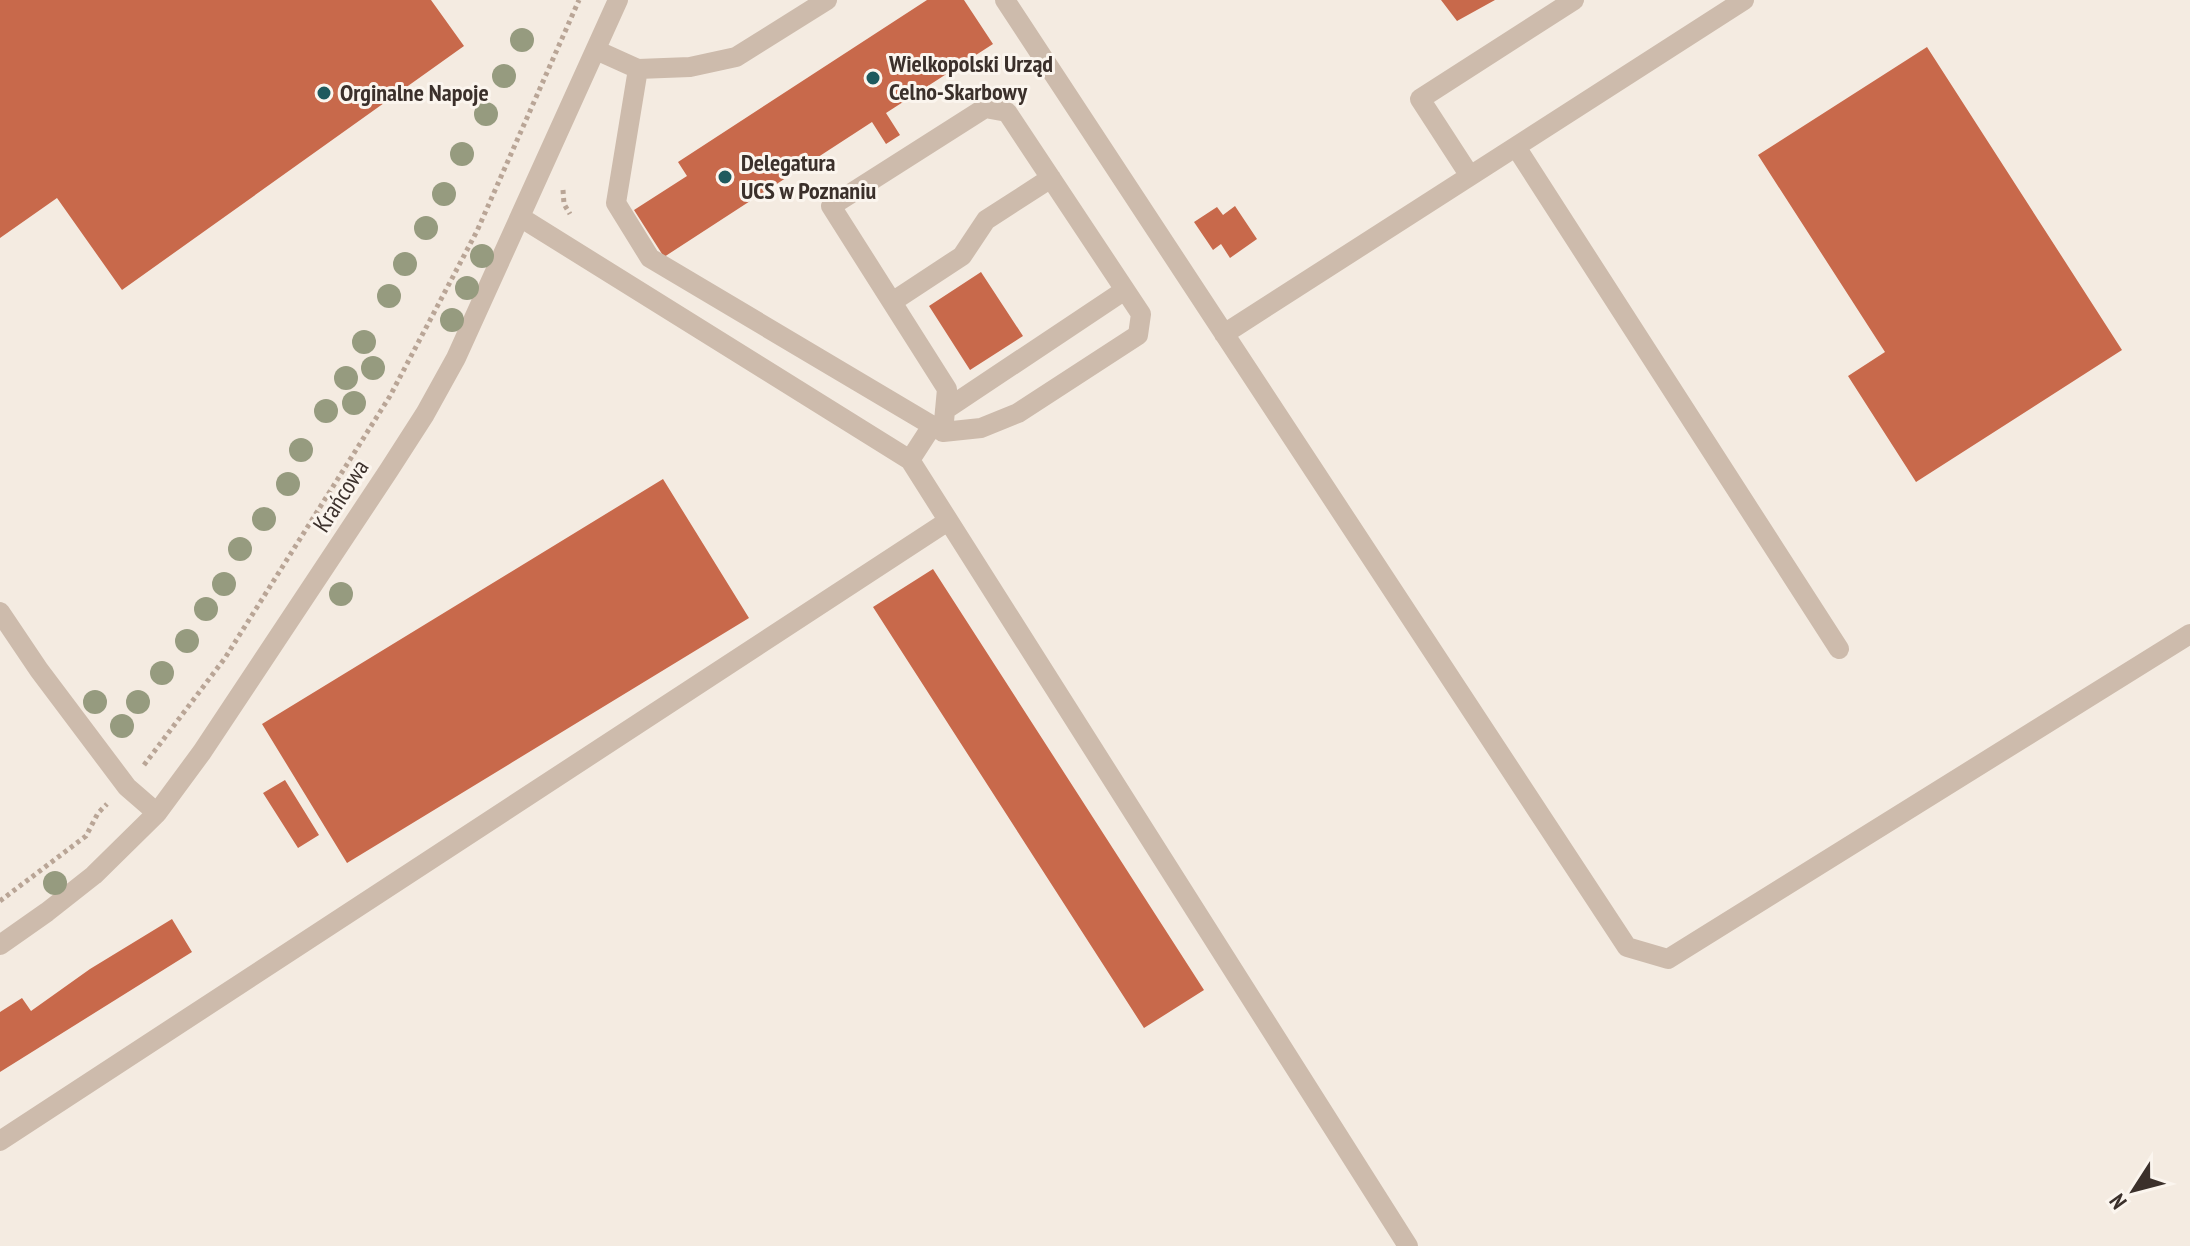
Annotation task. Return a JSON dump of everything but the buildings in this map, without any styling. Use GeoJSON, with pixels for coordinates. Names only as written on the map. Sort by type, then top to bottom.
{"type":"FeatureCollection","features":[{"type":"Feature","properties":{"kind":"street","name":"Krańcowa"},"geometry":{"type":"LineString","coordinates":[[0,945],[94,875],[157,813],[219,727],[425,414],[463,344],[618,0]]}},
{"type":"Feature","properties":{"kind":"street"},"geometry":{"type":"LineString","coordinates":[[794,20],[799,0]]}},
{"type":"Feature","properties":{"kind":"street"},"geometry":{"type":"LineString","coordinates":[[596,50],[638,69],[690,67],[736,57],[827,0]]}},
{"type":"Feature","properties":{"kind":"street"},"geometry":{"type":"LineString","coordinates":[[1005,0],[1627,947],[1668,959],[2190,634]]}},
{"type":"Feature","properties":{"kind":"street"},"geometry":{"type":"LineString","coordinates":[[1470,176],[1420,99],[1574,0]]}},
{"type":"Feature","properties":{"kind":"street"},"geometry":{"type":"LineString","coordinates":[[1224,334],[1744,0]]}},
{"type":"Feature","properties":{"kind":"street"},"geometry":{"type":"LineString","coordinates":[[638,69],[616,203],[650,258],[940,423],[981,428],[1018,413],[1138,335],[1141,314],[1007,112],[985,108],[831,206],[947,389],[940,423]]}},
{"type":"Feature","properties":{"kind":"street"},"geometry":{"type":"LineString","coordinates":[[1516,147],[1839,649]]}},
{"type":"Feature","properties":{"kind":"street"},"geometry":{"type":"LineString","coordinates":[[892,302],[962,256],[986,220],[1051,178]]}},
{"type":"Feature","properties":{"kind":"street"},"geometry":{"type":"LineString","coordinates":[[520,217],[910,460],[1408,1246]]}},
{"type":"Feature","properties":{"kind":"street"},"geometry":{"type":"LineString","coordinates":[[910,460],[940,423],[1125,290]]}},
{"type":"Feature","properties":{"kind":"street"},"geometry":{"type":"LineString","coordinates":[[0,1141],[948,521]]}},
{"type":"Feature","properties":{"kind":"street"},"geometry":{"type":"LineString","coordinates":[[0,612],[39,670],[127,787],[157,813]]}},
{"type":"Feature","properties":{"kind":"path"},"geometry":{"type":"LineString","coordinates":[[0,901],[86,836],[98,813],[127,787],[225,658],[390,396],[477,231],[579,0]]}},
{"type":"Feature","properties":{"kind":"place","name":"Wielkopolski Urząd Celno-Skarbowy"},"geometry":{"type":"Point","coordinates":[873,78]}},
{"type":"Feature","properties":{"kind":"place","name":"Orginalne Napoje"},"geometry":{"type":"Point","coordinates":[324,93]}},
{"type":"Feature","properties":{"kind":"place","name":"Delegatura UCS w Poznaniu"},"geometry":{"type":"Point","coordinates":[725,177]}}]}
